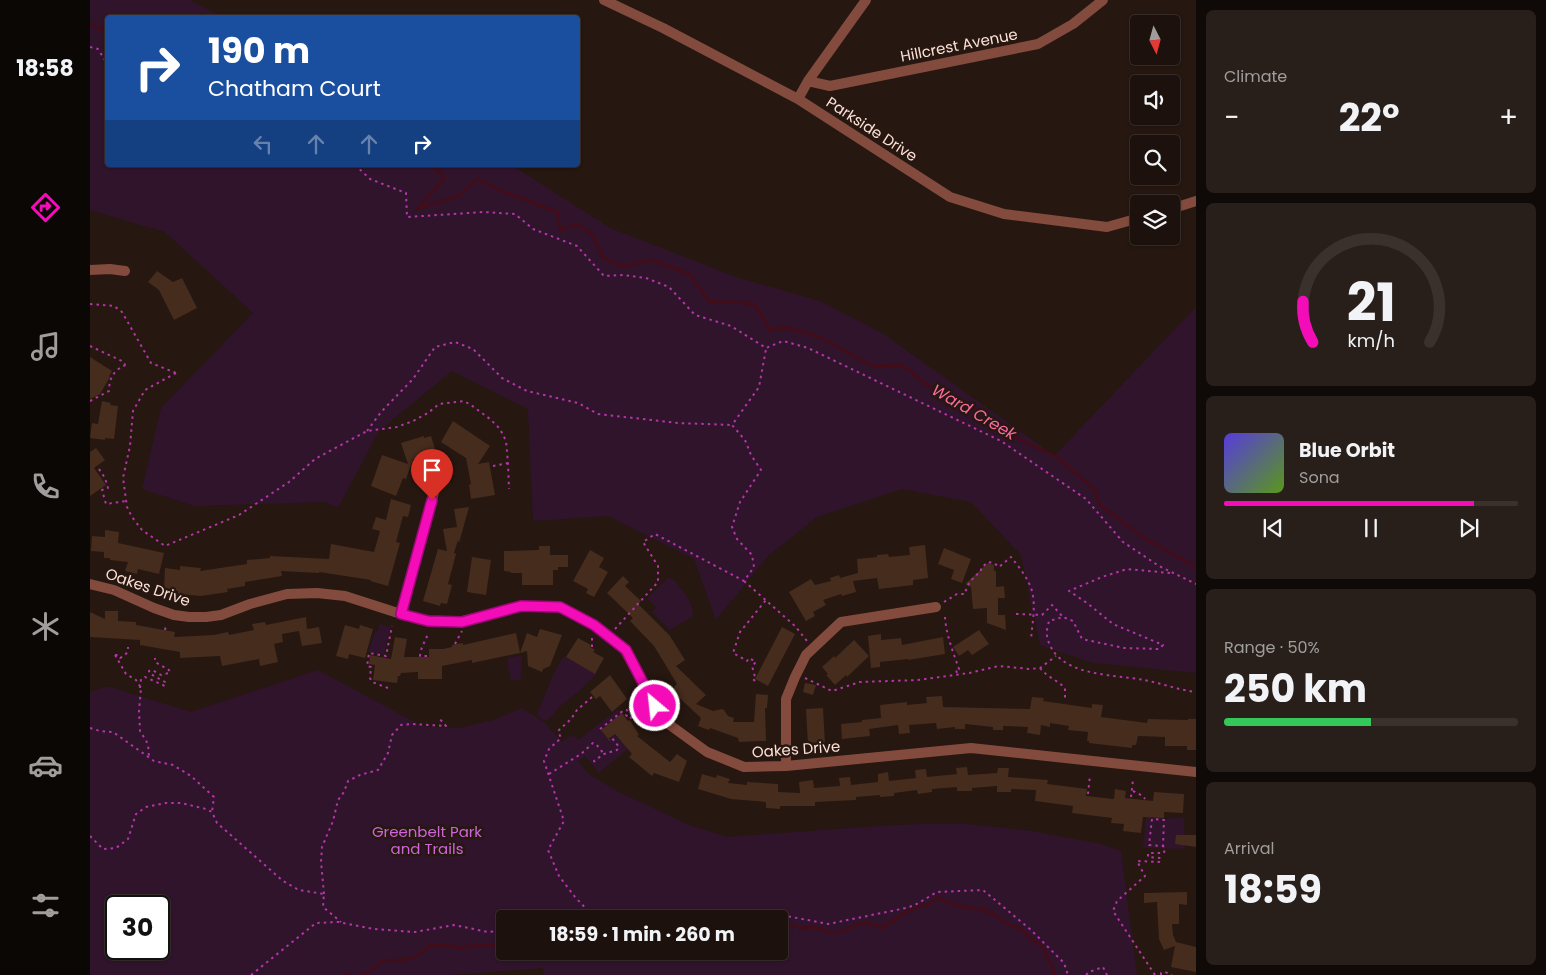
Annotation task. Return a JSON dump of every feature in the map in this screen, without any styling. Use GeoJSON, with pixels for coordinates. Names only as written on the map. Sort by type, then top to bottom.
{"type":"FeatureCollection","features":[{"type":"Feature","properties":{"kind":"street","name":"Parkside Drive"},"geometry":{"type":"LineString","coordinates":[[604,0],[671,32],[798,98],[950,196],[1004,214],[1107,227],[1130,221]]}},
{"type":"Feature","properties":{"kind":"street"},"geometry":{"type":"LineString","coordinates":[[798,98],[866,0]]}},
{"type":"Feature","properties":{"kind":"street","name":"Hillcrest Avenue"},"geometry":{"type":"LineString","coordinates":[[808,81],[830,86],[1038,44],[1072,24],[1102,0]]}},
{"type":"Feature","properties":{"kind":"street"},"geometry":{"type":"LineString","coordinates":[[1180,205],[1196,201]]}},
{"type":"Feature","properties":{"kind":"street"},"geometry":{"type":"LineString","coordinates":[[90,270],[110,269],[125,271]]}},
{"type":"Feature","properties":{"kind":"street"},"geometry":{"type":"LineString","coordinates":[[401,614],[437,481]]}},
{"type":"Feature","properties":{"kind":"street","name":"Oakes Drive"},"geometry":{"type":"LineString","coordinates":[[90,584],[114,590],[154,608],[189,618],[221,614],[288,594],[317,593],[345,596],[428,621],[462,622],[521,606],[560,607],[594,625],[626,650],[663,720],[707,752],[744,767],[786,766],[971,748],[1196,772]]}},
{"type":"Feature","properties":{"kind":"street"},"geometry":{"type":"LineString","coordinates":[[786,766],[786,699],[806,655],[841,622],[936,607]]}},
{"type":"Feature","properties":{"kind":"path"},"geometry":{"type":"LineString","coordinates":[[90,47],[98,49],[105,60]]}},
{"type":"Feature","properties":{"kind":"path"},"geometry":{"type":"LineString","coordinates":[[357,167],[370,179],[406,192],[406,217],[484,212],[515,214],[533,229],[577,246],[604,276],[623,275],[646,278],[669,286],[695,315],[731,326],[766,348]]}},
{"type":"Feature","properties":{"kind":"path"},"geometry":{"type":"LineString","coordinates":[[90,304],[114,306],[122,312],[151,363],[176,373],[145,390],[134,412],[130,446],[123,478],[127,506],[132,517],[142,530],[165,546],[239,515],[288,482],[315,459],[367,431],[397,427],[428,413],[439,404],[464,401],[490,419],[500,429],[506,441],[509,489]]}},
{"type":"Feature","properties":{"kind":"path"},"geometry":{"type":"LineString","coordinates":[[766,348],[784,341],[808,348],[1002,441],[1086,498],[1123,542],[1159,566],[1196,584]]}},
{"type":"Feature","properties":{"kind":"path"},"geometry":{"type":"LineString","coordinates":[[367,431],[381,412],[413,379],[435,347],[455,342],[473,350],[502,378],[527,391],[578,403],[598,414],[678,423],[732,425],[745,440],[751,455],[761,470],[740,502],[732,527],[737,539],[752,555],[754,568],[744,581]]}},
{"type":"Feature","properties":{"kind":"path"},"geometry":{"type":"LineString","coordinates":[[90,346],[124,362],[125,365]]}},
{"type":"Feature","properties":{"kind":"path"},"geometry":{"type":"LineString","coordinates":[[732,425],[759,387],[766,348]]}},
{"type":"Feature","properties":{"kind":"path"},"geometry":{"type":"LineString","coordinates":[[90,401],[109,391],[109,381],[115,372],[129,364]]}},
{"type":"Feature","properties":{"kind":"path"},"geometry":{"type":"LineString","coordinates":[[493,466],[508,463]]}},
{"type":"Feature","properties":{"kind":"path"},"geometry":{"type":"LineString","coordinates":[[99,469],[105,478],[108,488],[102,490],[106,504],[126,501]]}},
{"type":"Feature","properties":{"kind":"path"},"geometry":{"type":"LineString","coordinates":[[609,637],[658,582],[658,566],[643,542],[655,534],[744,581],[796,626],[814,648]]}},
{"type":"Feature","properties":{"kind":"path"},"geometry":{"type":"LineString","coordinates":[[936,607],[957,594],[965,594],[967,584],[988,562],[994,563],[999,567],[1011,557],[1023,573],[1032,590],[1031,640]]}},
{"type":"Feature","properties":{"kind":"path"},"geometry":{"type":"LineString","coordinates":[[1016,614],[1042,615],[1052,605],[1063,617],[1073,621],[1082,639],[1124,648],[1159,649],[1163,646],[1112,624],[1069,591],[1127,569],[1172,572]]}},
{"type":"Feature","properties":{"kind":"path"},"geometry":{"type":"LineString","coordinates":[[755,681],[752,666],[756,662],[749,658],[748,662],[733,653],[740,632],[766,600]]}},
{"type":"Feature","properties":{"kind":"path"},"geometry":{"type":"LineString","coordinates":[[945,617],[949,639],[959,668],[956,669],[957,674]]}},
{"type":"Feature","properties":{"kind":"path"},"geometry":{"type":"LineString","coordinates":[[1063,617],[1049,621],[1046,635],[1056,656],[1076,668],[1155,682],[1196,692]]}},
{"type":"Feature","properties":{"kind":"path"},"geometry":{"type":"LineString","coordinates":[[165,630],[166,625]]}},
{"type":"Feature","properties":{"kind":"path"},"geometry":{"type":"LineString","coordinates":[[388,688],[372,682],[370,678],[371,667],[367,666],[369,653],[386,656],[392,626]]}},
{"type":"Feature","properties":{"kind":"path"},"geometry":{"type":"LineString","coordinates":[[427,656],[420,656],[428,632]]}},
{"type":"Feature","properties":{"kind":"path"},"geometry":{"type":"LineString","coordinates":[[455,644],[462,632]]}},
{"type":"Feature","properties":{"kind":"path"},"geometry":{"type":"LineString","coordinates":[[592,635],[592,647]]}},
{"type":"Feature","properties":{"kind":"path"},"geometry":{"type":"LineString","coordinates":[[128,647],[124,656],[120,658],[118,654],[116,655],[126,674],[136,680],[140,688]]}},
{"type":"Feature","properties":{"kind":"path"},"geometry":{"type":"LineString","coordinates":[[388,648],[392,649]]}},
{"type":"Feature","properties":{"kind":"path"},"geometry":{"type":"LineString","coordinates":[[796,674],[832,690],[860,682],[918,680],[999,666],[1029,669],[1040,668],[1056,656]]}},
{"type":"Feature","properties":{"kind":"path"},"geometry":{"type":"LineString","coordinates":[[148,757],[148,744],[140,731],[141,679],[145,677],[165,686],[165,682],[149,673],[149,671],[152,670],[161,676],[170,673],[165,667],[154,662],[155,658]]}},
{"type":"Feature","properties":{"kind":"path"},"geometry":{"type":"LineString","coordinates":[[1040,668],[1044,674],[1065,688],[1064,700]]}},
{"type":"Feature","properties":{"kind":"path"},"geometry":{"type":"LineString","coordinates":[[588,910],[559,876],[548,850],[564,821],[544,761],[549,749],[561,738],[558,730],[592,697]]}},
{"type":"Feature","properties":{"kind":"path"},"geometry":{"type":"LineString","coordinates":[[600,729],[624,710],[628,710],[626,715],[630,719],[634,707],[640,705]]}},
{"type":"Feature","properties":{"kind":"path"},"geometry":{"type":"LineString","coordinates":[[341,922],[323,907],[324,894],[321,862],[322,848],[333,821],[338,800],[344,792],[348,781],[360,775],[378,770],[388,753],[392,735],[401,725],[446,726],[438,716]]}},
{"type":"Feature","properties":{"kind":"path"},"geometry":{"type":"LineString","coordinates":[[90,728],[113,732],[154,761],[173,766],[191,776],[214,797],[212,812]]}},
{"type":"Feature","properties":{"kind":"path"},"geometry":{"type":"LineString","coordinates":[[595,762],[604,754],[619,747],[612,738],[610,740]]}},
{"type":"Feature","properties":{"kind":"path"},"geometry":{"type":"LineString","coordinates":[[549,774],[581,754],[593,743],[604,754]]}},
{"type":"Feature","properties":{"kind":"path"},"geometry":{"type":"LineString","coordinates":[[1088,794],[1090,775]]}},
{"type":"Feature","properties":{"kind":"path"},"geometry":{"type":"LineString","coordinates":[[1131,797],[1133,780]]}},
{"type":"Feature","properties":{"kind":"path"},"geometry":{"type":"LineString","coordinates":[[1132,790],[1145,799]]}},
{"type":"Feature","properties":{"kind":"path"},"geometry":{"type":"LineString","coordinates":[[90,836],[103,849],[116,848],[128,839],[136,814],[146,806],[181,803],[206,808],[212,812],[217,823],[283,881],[299,890],[324,894]]}},
{"type":"Feature","properties":{"kind":"path"},"geometry":{"type":"LineString","coordinates":[[1155,975],[1114,911],[1117,901],[1145,876],[1137,861],[1159,862],[1161,858],[1148,857],[1148,852],[1164,853],[1164,820],[1152,819],[1149,845],[1163,846]]}},
{"type":"Feature","properties":{"kind":"path"},"geometry":{"type":"LineString","coordinates":[[788,916],[828,924],[906,908],[937,892],[982,890],[1031,930],[1064,963],[1068,975]]}},
{"type":"Feature","properties":{"kind":"path"},"geometry":{"type":"LineString","coordinates":[[251,975],[316,924],[341,922],[374,929],[415,932],[454,925],[488,932],[496,931]]}},
{"type":"Feature","properties":{"kind":"path"},"geometry":{"type":"LineString","coordinates":[[1086,975],[1103,967],[1108,975]]}},
{"type":"Feature","properties":{"kind":"path"},"geometry":{"type":"LineString","coordinates":[[1161,975],[1161,973],[1165,972],[1172,975]]}},
{"type":"Feature","properties":{"kind":"green space"},"geometry":{"type":"Polygon","coordinates":[[[90,0],[190,0],[219,15],[105,15],[105,167],[515,167],[610,228],[739,278],[820,301],[882,333],[1055,456],[1196,307],[1196,673],[1093,663],[1040,645],[1021,555],[971,502],[902,489],[817,517],[767,557],[716,620],[694,559],[608,516],[533,521],[528,409],[452,371],[379,431],[338,508],[325,502],[194,506],[142,489],[161,408],[253,313],[165,232],[90,210],[90,0]]]}},
{"type":"Feature","properties":{"kind":"green space"},"geometry":{"type":"Polygon","coordinates":[[[669,577],[679,586],[688,599],[692,607],[693,616],[670,630],[652,612],[656,607],[647,598],[669,577]]]}},
{"type":"Feature","properties":{"kind":"green space"},"geometry":{"type":"Polygon","coordinates":[[[380,624],[390,627],[384,655],[368,652],[380,624]]]}},
{"type":"Feature","properties":{"kind":"green space"},"geometry":{"type":"Polygon","coordinates":[[[522,655],[521,679],[511,681],[507,658],[522,655]]]}},
{"type":"Feature","properties":{"kind":"green space"},"geometry":{"type":"Polygon","coordinates":[[[564,656],[597,674],[547,720],[543,720],[537,714],[553,675],[564,656]]]}},
{"type":"Feature","properties":{"kind":"green space","name":"Greenbelt Park and Trails"},"geometry":{"type":"Polygon","coordinates":[[[318,670],[422,726],[459,728],[493,720],[522,708],[544,722],[562,742],[571,735],[575,736],[578,740],[618,709],[623,715],[601,730],[608,739],[615,734],[628,749],[599,773],[585,756],[578,761],[590,775],[619,792],[689,825],[727,837],[878,826],[967,824],[1032,831],[1101,844],[1121,851],[1137,975],[544,975],[543,968],[450,975],[90,975],[90,692],[107,686],[191,712],[318,670]]]}},
{"type":"Feature","properties":{"kind":"green space"},"geometry":{"type":"Polygon","coordinates":[[[1146,817],[1165,819],[1184,817],[1185,849],[1143,848],[1146,817]]]}},
{"type":"Feature","properties":{"kind":"building"},"geometry":{"type":"Polygon","coordinates":[[[157,271],[173,282],[182,278],[197,308],[174,320],[159,290],[148,282],[157,271]]]}},
{"type":"Feature","properties":{"kind":"building"},"geometry":{"type":"Polygon","coordinates":[[[90,357],[112,371],[100,394],[90,399],[90,357]]]}},
{"type":"Feature","properties":{"kind":"building"},"geometry":{"type":"Polygon","coordinates":[[[102,401],[118,406],[114,439],[90,438],[92,423],[98,424],[102,401]]]}},
{"type":"Feature","properties":{"kind":"building"},"geometry":{"type":"Polygon","coordinates":[[[453,421],[490,446],[478,464],[489,462],[495,495],[471,499],[469,485],[471,484],[466,458],[441,442],[453,421]]]}},
{"type":"Feature","properties":{"kind":"building"},"geometry":{"type":"Polygon","coordinates":[[[424,436],[424,438],[431,436],[435,449],[428,452],[429,454],[413,459],[406,479],[403,478],[396,496],[371,486],[382,455],[408,464],[401,443],[424,436]]]}},
{"type":"Feature","properties":{"kind":"building"},"geometry":{"type":"Polygon","coordinates":[[[96,448],[105,460],[94,468],[106,485],[90,496],[90,452],[96,448]]]}},
{"type":"Feature","properties":{"kind":"building"},"geometry":{"type":"Polygon","coordinates":[[[391,499],[411,505],[408,517],[403,516],[396,542],[400,543],[388,586],[371,580],[319,572],[281,571],[282,576],[245,582],[245,586],[227,589],[228,592],[201,596],[178,594],[178,591],[164,590],[165,568],[180,570],[180,566],[201,568],[200,571],[247,564],[247,560],[270,558],[270,556],[329,559],[331,544],[374,552],[380,531],[372,529],[376,517],[386,520],[391,499]]]}},
{"type":"Feature","properties":{"kind":"building"},"geometry":{"type":"Polygon","coordinates":[[[469,507],[459,543],[458,540],[454,553],[456,554],[448,584],[452,585],[447,604],[441,603],[440,606],[423,601],[438,549],[447,551],[443,529],[457,527],[454,509],[469,507]]]}},
{"type":"Feature","properties":{"kind":"building"},"geometry":{"type":"Polygon","coordinates":[[[105,530],[119,532],[118,543],[164,553],[159,574],[138,569],[137,574],[125,571],[128,562],[110,560],[110,558],[104,558],[104,552],[91,551],[92,536],[105,537],[105,530]]]}},
{"type":"Feature","properties":{"kind":"building"},"geometry":{"type":"Polygon","coordinates":[[[925,545],[928,578],[913,580],[913,585],[879,589],[877,578],[853,581],[856,592],[842,596],[841,594],[823,600],[826,605],[813,612],[815,616],[806,621],[789,592],[811,579],[815,585],[831,581],[830,578],[839,575],[840,578],[858,573],[857,559],[888,554],[889,557],[910,555],[909,547],[925,545]]]}},
{"type":"Feature","properties":{"kind":"building"},"geometry":{"type":"Polygon","coordinates":[[[539,546],[550,546],[550,555],[568,555],[568,567],[558,567],[558,570],[553,570],[553,585],[522,585],[522,573],[504,571],[504,551],[539,550],[539,546]]]}},
{"type":"Feature","properties":{"kind":"building"},"geometry":{"type":"Polygon","coordinates":[[[944,548],[971,559],[962,583],[951,579],[954,570],[938,564],[944,548]]]}},
{"type":"Feature","properties":{"kind":"building"},"geometry":{"type":"Polygon","coordinates":[[[590,550],[604,558],[599,567],[608,572],[594,597],[586,593],[588,589],[573,581],[590,550]]]}},
{"type":"Feature","properties":{"kind":"building"},"geometry":{"type":"Polygon","coordinates":[[[472,557],[491,560],[486,595],[467,592],[472,557]]]}},
{"type":"Feature","properties":{"kind":"building"},"geometry":{"type":"Polygon","coordinates":[[[988,563],[994,565],[994,571],[996,571],[996,587],[1004,586],[1005,598],[998,598],[998,615],[1005,615],[1006,630],[987,623],[987,608],[973,609],[971,587],[965,584],[988,563]]]}},
{"type":"Feature","properties":{"kind":"building"},"geometry":{"type":"Polygon","coordinates":[[[623,576],[629,582],[625,586],[641,601],[638,604],[670,636],[685,660],[676,666],[706,695],[696,704],[713,711],[722,709],[728,716],[734,718],[733,722],[754,722],[756,694],[768,695],[767,708],[765,708],[766,741],[739,742],[738,738],[710,728],[709,730],[698,726],[701,718],[671,690],[677,684],[654,646],[630,621],[633,618],[607,593],[623,576]]]}},
{"type":"Feature","properties":{"kind":"building"},"geometry":{"type":"Polygon","coordinates":[[[105,611],[118,611],[118,621],[136,622],[136,625],[175,632],[174,637],[214,635],[228,632],[229,635],[254,630],[252,624],[265,622],[266,625],[306,617],[307,629],[319,627],[322,643],[302,646],[299,631],[282,634],[283,642],[274,644],[278,662],[260,666],[259,659],[222,666],[220,656],[180,658],[180,652],[140,645],[140,640],[90,637],[90,612],[105,619],[105,611]]]}},
{"type":"Feature","properties":{"kind":"building"},"geometry":{"type":"Polygon","coordinates":[[[345,625],[359,629],[360,625],[373,629],[365,658],[349,654],[348,659],[336,656],[345,625]]]}},
{"type":"Feature","properties":{"kind":"building"},"geometry":{"type":"Polygon","coordinates":[[[782,627],[795,634],[768,686],[755,679],[782,627]]]}},
{"type":"Feature","properties":{"kind":"building"},"geometry":{"type":"Polygon","coordinates":[[[540,629],[562,635],[550,666],[543,669],[542,672],[528,666],[527,651],[520,653],[527,633],[537,637],[540,629]]]}},
{"type":"Feature","properties":{"kind":"building"},"geometry":{"type":"Polygon","coordinates":[[[979,630],[989,644],[972,655],[968,650],[959,656],[953,647],[979,630]]]}},
{"type":"Feature","properties":{"kind":"building"},"geometry":{"type":"Polygon","coordinates":[[[516,633],[520,653],[472,663],[472,660],[442,666],[442,679],[418,679],[418,672],[401,673],[398,676],[397,683],[373,680],[375,665],[369,664],[370,655],[391,659],[395,637],[407,639],[404,657],[429,657],[429,649],[443,649],[452,647],[452,645],[463,643],[463,645],[516,633]]]}},
{"type":"Feature","properties":{"kind":"building"},"geometry":{"type":"Polygon","coordinates":[[[881,634],[881,640],[901,638],[902,645],[943,637],[945,654],[880,662],[880,667],[871,668],[868,636],[881,634]]]}},
{"type":"Feature","properties":{"kind":"building"},"geometry":{"type":"Polygon","coordinates":[[[578,638],[591,645],[590,647],[595,650],[593,652],[604,658],[595,674],[566,657],[578,638]]]}},
{"type":"Feature","properties":{"kind":"building"},"geometry":{"type":"Polygon","coordinates":[[[854,640],[869,656],[847,677],[846,675],[835,685],[822,667],[834,656],[835,658],[854,640]]]}},
{"type":"Feature","properties":{"kind":"building"},"geometry":{"type":"Polygon","coordinates":[[[610,675],[627,699],[612,712],[600,696],[596,699],[590,692],[610,675]]]}},
{"type":"Feature","properties":{"kind":"building"},"geometry":{"type":"Polygon","coordinates":[[[805,683],[816,685],[813,695],[803,692],[805,683]]]}},
{"type":"Feature","properties":{"kind":"building"},"geometry":{"type":"Polygon","coordinates":[[[942,696],[943,707],[1030,709],[1032,697],[1044,698],[1043,701],[1092,708],[1092,704],[1103,705],[1101,717],[1147,723],[1148,719],[1196,719],[1196,750],[1187,750],[1187,746],[1165,746],[1165,737],[1138,736],[1136,745],[1132,745],[1132,748],[1089,743],[1087,741],[1088,732],[1068,730],[1069,726],[1050,723],[1050,727],[1041,725],[1040,735],[1027,733],[1028,727],[1003,726],[1003,730],[993,730],[993,727],[965,724],[965,729],[955,729],[955,727],[937,729],[936,723],[909,725],[910,733],[899,734],[898,725],[869,729],[870,736],[842,739],[841,724],[881,718],[880,705],[907,702],[907,705],[927,703],[926,697],[942,696]]]}},
{"type":"Feature","properties":{"kind":"building"},"geometry":{"type":"Polygon","coordinates":[[[823,708],[825,744],[808,745],[806,709],[823,708]]]}},
{"type":"Feature","properties":{"kind":"building"},"geometry":{"type":"Polygon","coordinates":[[[622,713],[628,721],[630,720],[639,735],[637,736],[670,762],[677,754],[687,761],[679,782],[654,773],[652,776],[629,757],[632,754],[615,734],[608,739],[601,730],[622,713]]]}},
{"type":"Feature","properties":{"kind":"building"},"geometry":{"type":"Polygon","coordinates":[[[967,767],[968,775],[997,773],[998,768],[1009,768],[1008,777],[1048,780],[1047,784],[1087,789],[1086,796],[1114,799],[1115,789],[1126,791],[1125,798],[1153,801],[1154,792],[1184,794],[1183,813],[1164,812],[1164,818],[1143,817],[1141,833],[1123,831],[1124,824],[1111,823],[1112,818],[1072,813],[1073,806],[1035,801],[1036,790],[1011,789],[1011,792],[997,792],[997,786],[972,788],[972,791],[957,791],[957,787],[932,789],[932,792],[918,794],[917,790],[894,793],[894,796],[880,797],[880,795],[856,797],[856,800],[815,802],[815,806],[780,806],[780,809],[766,808],[766,802],[731,799],[698,789],[702,774],[716,778],[717,775],[730,779],[728,783],[747,785],[747,782],[778,784],[778,792],[800,793],[799,782],[813,780],[814,788],[840,786],[839,778],[850,777],[851,785],[878,782],[878,774],[888,772],[889,781],[916,778],[915,770],[926,769],[927,777],[957,774],[956,768],[967,767]]]}},
{"type":"Feature","properties":{"kind":"building"},"geometry":{"type":"Polygon","coordinates":[[[1176,835],[1196,835],[1196,847],[1175,844],[1176,835]]]}},
{"type":"Feature","properties":{"kind":"building"},"geometry":{"type":"Polygon","coordinates":[[[1187,892],[1187,905],[1179,904],[1179,924],[1172,924],[1173,935],[1176,942],[1196,947],[1196,972],[1171,967],[1175,946],[1164,950],[1159,939],[1157,902],[1144,903],[1144,893],[1187,892]]]}},
{"type":"Feature","properties":{"kind":"waterway","name":"Ward Creek"},"geometry":{"type":"LineString","coordinates":[[90,24],[105,31]]}},
{"type":"Feature","properties":{"kind":"waterway","name":"Ward Creek"},"geometry":{"type":"LineString","coordinates":[[433,167],[445,178],[417,209],[459,196],[477,179],[502,191],[557,212],[561,231],[576,224],[592,234],[603,258],[623,266],[652,260],[689,274],[710,302],[755,304],[770,330],[784,327],[820,337],[872,366],[902,365],[940,395],[956,398],[988,417],[1004,432],[1057,457],[1094,489],[1100,505],[1144,538],[1196,567]]}},
{"type":"Feature","properties":{"kind":"waterway"},"geometry":{"type":"LineString","coordinates":[[788,926],[815,927],[830,933],[842,932],[858,924],[870,923],[882,928],[904,913],[917,907],[928,905],[937,898],[963,907],[981,909],[993,914],[1011,926],[1020,928],[1044,949],[1052,965],[1054,975]]}},
{"type":"Feature","properties":{"kind":"waterway"},"geometry":{"type":"LineString","coordinates":[[362,975],[373,969],[381,961],[407,959],[418,955],[430,945],[458,948],[496,945]]}},
{"type":"Feature","properties":{"kind":"route"},"geometry":{"type":"LineString","coordinates":[[432,500],[401,614],[428,621],[462,622],[521,606],[560,607],[594,625],[626,650],[655,706]]}}]}
